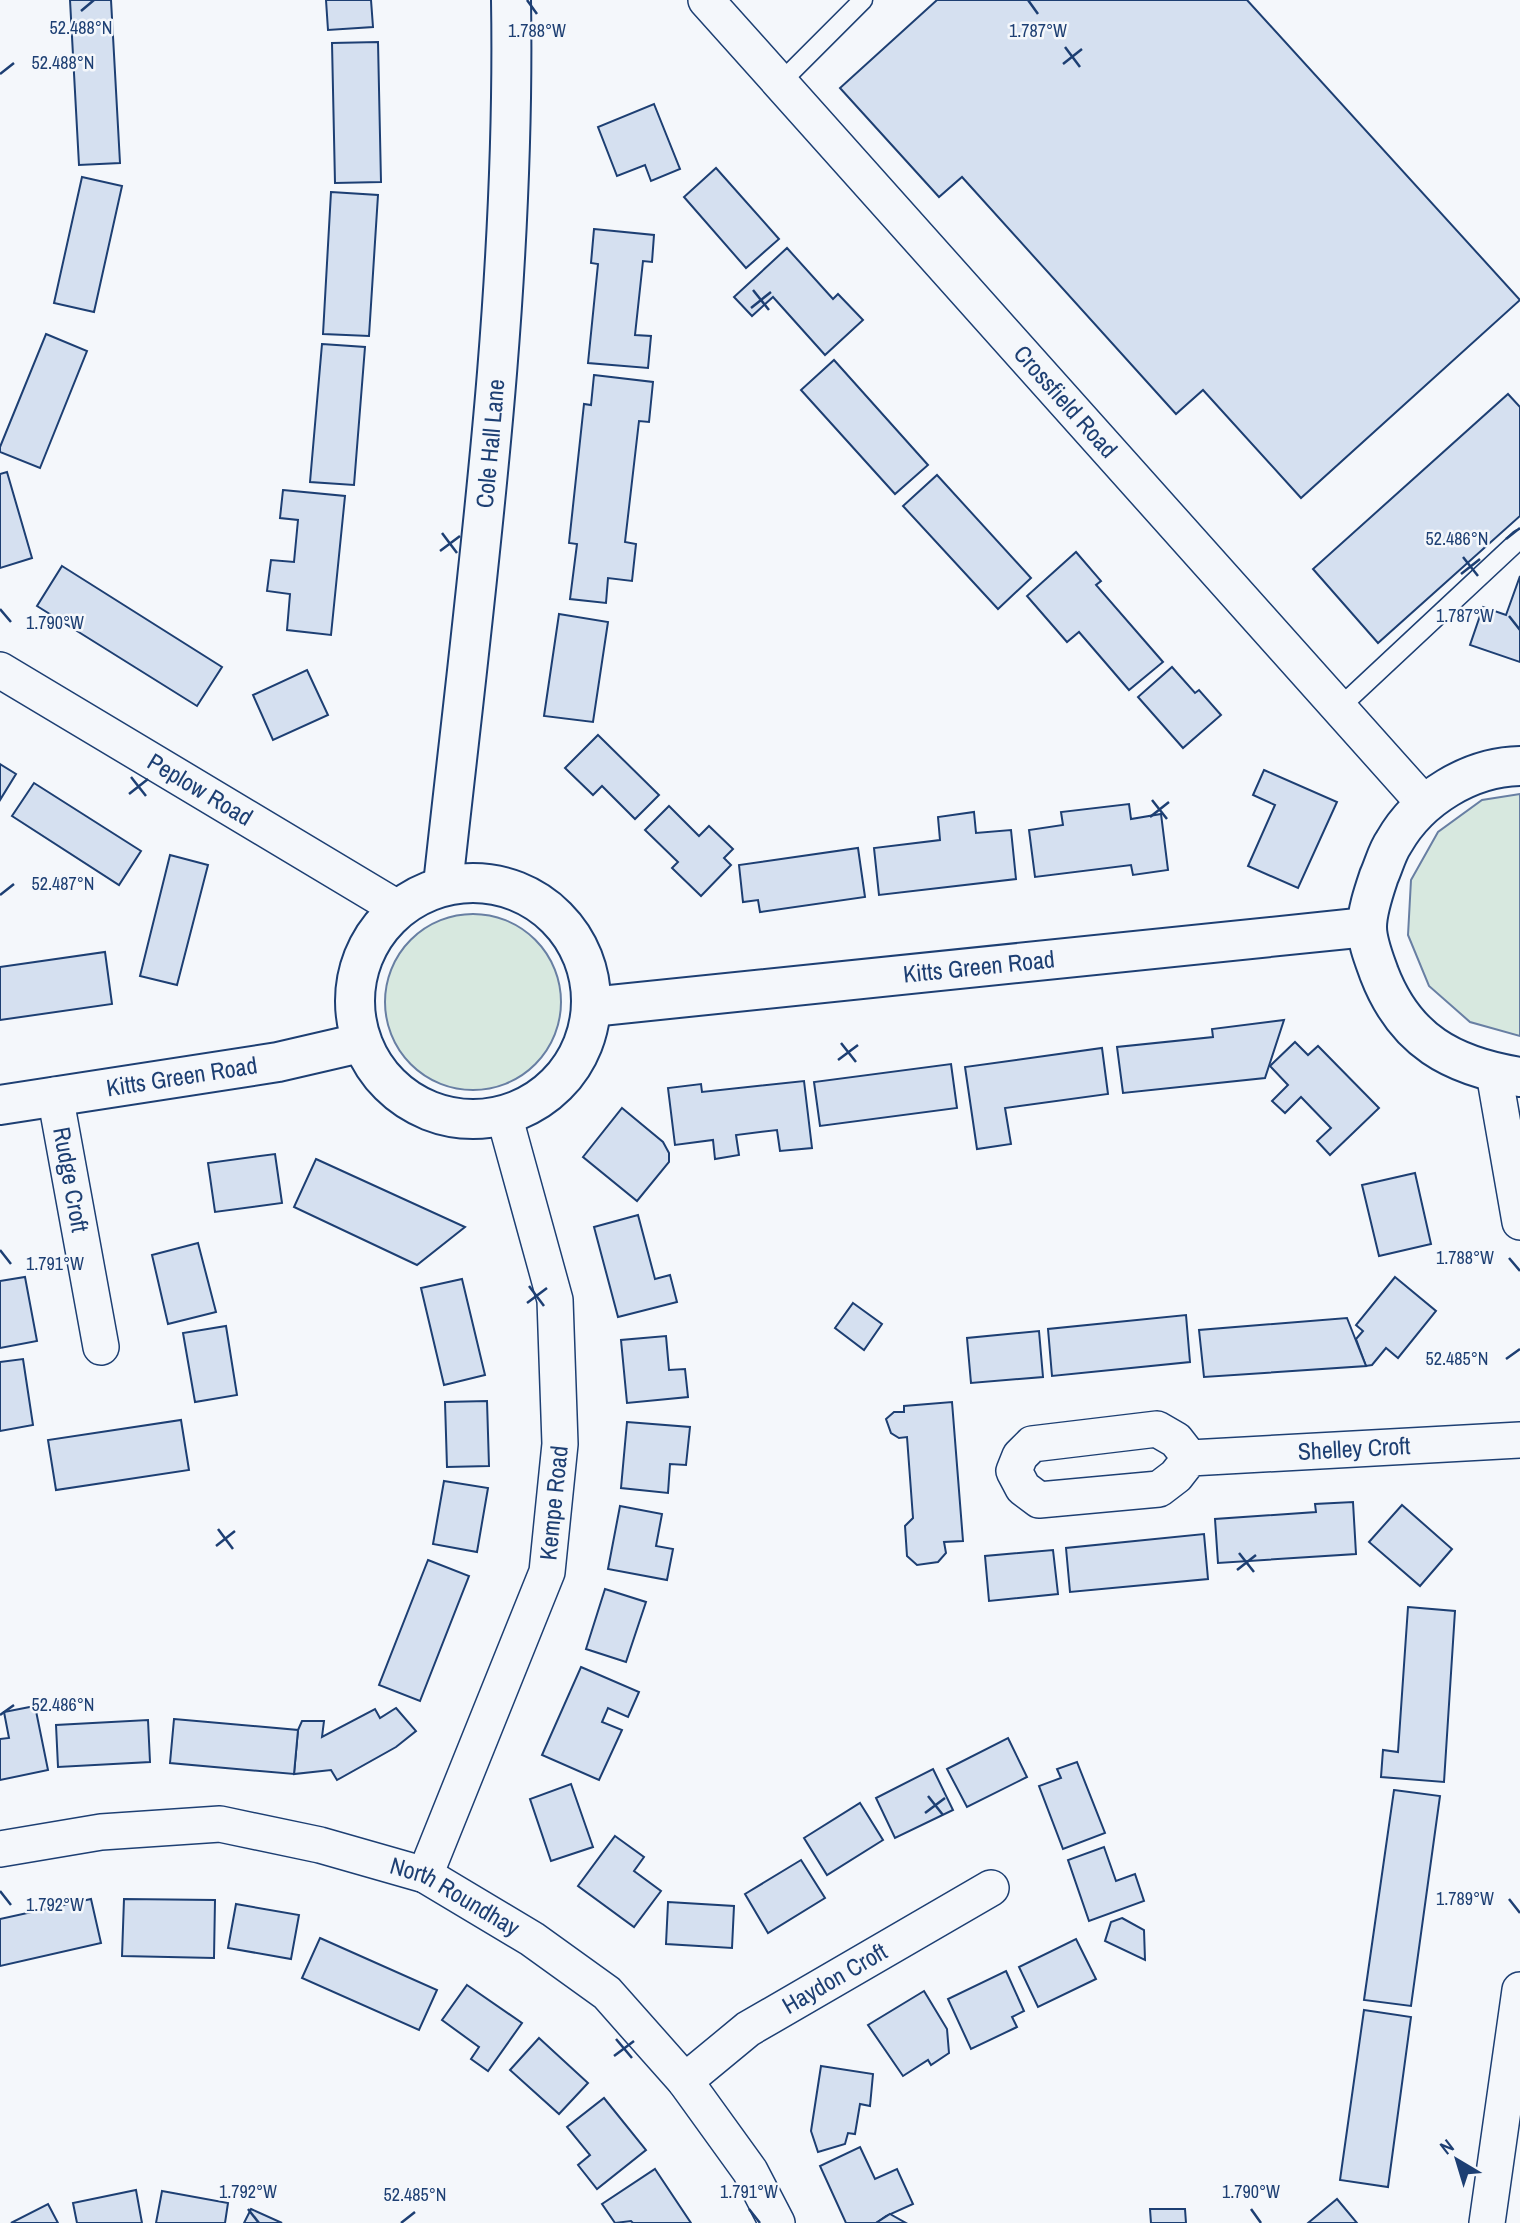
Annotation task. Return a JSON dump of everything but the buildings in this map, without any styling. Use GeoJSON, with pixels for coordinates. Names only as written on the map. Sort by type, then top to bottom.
{"type":"FeatureCollection","features":[{"type":"Feature","properties":{"kind":"street","name":"Cole Hall Lane"},"geometry":{"type":"LineString","coordinates":[[443,885],[491,438],[506,247],[510,193],[511,0]]}},
{"type":"Feature","properties":{"kind":"street","name":"Crossfield Road"},"geometry":{"type":"LineString","coordinates":[[706,0],[1424,803]]}},
{"type":"Feature","properties":{"kind":"street","name":"Peplow Road"},"geometry":{"type":"LineString","coordinates":[[0,670],[399,909]]}},
{"type":"Feature","properties":{"kind":"street"},"geometry":{"type":"LineString","coordinates":[[1520,766],[1506,766],[1469,776],[1424,803],[1392,844],[1375,887],[1367,927],[1373,956],[1384,986],[1400,1014],[1440,1053],[1460,1063],[1507,1075],[1520,1222]]}},
{"type":"Feature","properties":{"kind":"street"},"geometry":{"type":"LineString","coordinates":[[491,884],[519,891],[548,910],[574,938],[587,966],[591,1007],[582,1047],[554,1087],[540,1098],[504,1115],[466,1119],[420,1107],[387,1082],[360,1043],[355,993],[359,971],[376,933],[399,909],[422,894],[443,885],[491,884]]}},
{"type":"Feature","properties":{"kind":"street","name":"Kitts Green Road"},"geometry":{"type":"LineString","coordinates":[[591,1007],[1367,927]]}},
{"type":"Feature","properties":{"kind":"street","name":"Kitts Green Road"},"geometry":{"type":"LineString","coordinates":[[0,1105],[278,1062],[360,1043]]}},
{"type":"Feature","properties":{"kind":"street","name":"Rudge Croft"},"geometry":{"type":"LineString","coordinates":[[55,1095],[102,1347]]}},
{"type":"Feature","properties":{"kind":"street","name":"Kempe Road"},"geometry":{"type":"LineString","coordinates":[[425,1875],[547,1572],[560,1444],[555,1300],[504,1115]]}},
{"type":"Feature","properties":{"kind":"street","name":"Shelley Croft"},"geometry":{"type":"LineString","coordinates":[[1190,1458],[1520,1440]]}},
{"type":"Feature","properties":{"kind":"street","name":"North Roundhay"},"geometry":{"type":"LineString","coordinates":[[0,1849],[101,1832],[220,1824],[320,1845],[425,1875],[532,1939],[607,1993],[685,2081],[751,2171],[777,2223]]}},
{"type":"Feature","properties":{"kind":"street","name":"Haydon Croft"},"geometry":{"type":"LineString","coordinates":[[685,2081],[748,2029],[991,1888]]}},
{"type":"Feature","properties":{"kind":"street"},"geometry":{"type":"LineString","coordinates":[[1487,2223],[1520,1990]]}},
{"type":"Feature","properties":{"kind":"lane"},"geometry":{"type":"LineString","coordinates":[[780,83],[863,0]]}},
{"type":"Feature","properties":{"kind":"lane"},"geometry":{"type":"LineString","coordinates":[[1339,708],[1520,539]]}},
{"type":"Feature","properties":{"kind":"shaded area"},"geometry":{"type":"Polygon","coordinates":[[[1520,794],[1520,1036],[1470,1022],[1429,986],[1408,935],[1411,880],[1438,832],[1482,800],[1520,794]]]}},
{"type":"Feature","properties":{"kind":"shaded area"},"geometry":{"type":"Polygon","coordinates":[[[473,914],[507,921],[535,940],[554,968],[561,1002],[554,1036],[535,1064],[507,1083],[473,1090],[439,1083],[411,1064],[392,1036],[385,1002],[392,968],[411,940],[439,921],[473,914]]]}}]}
